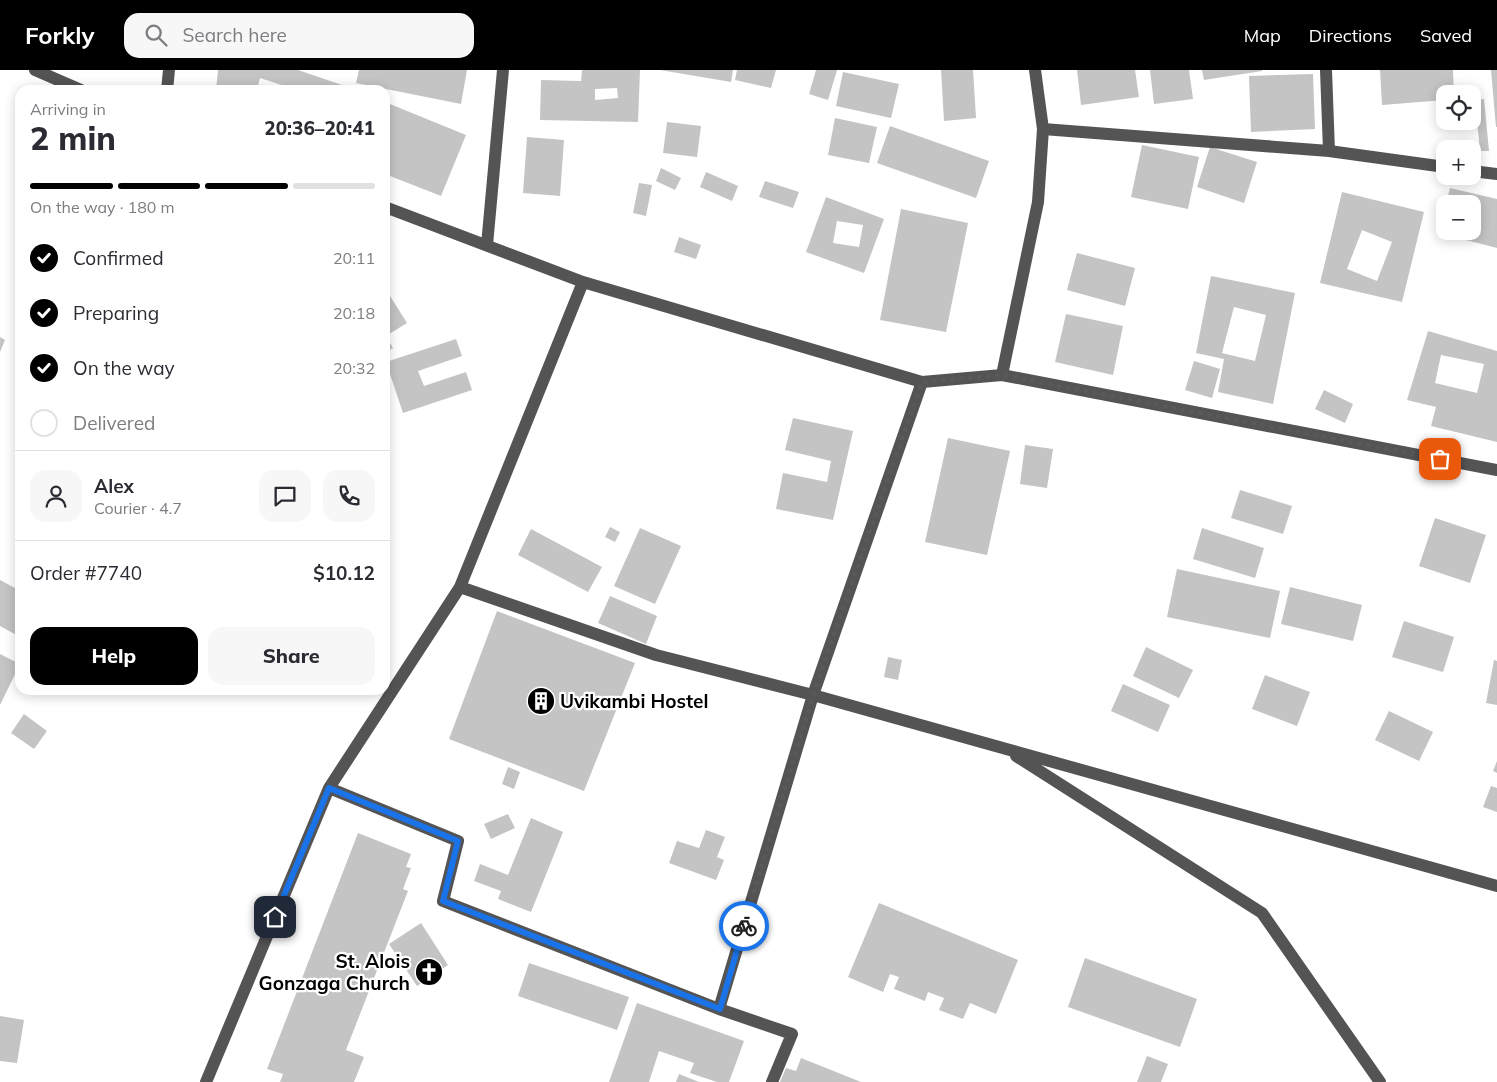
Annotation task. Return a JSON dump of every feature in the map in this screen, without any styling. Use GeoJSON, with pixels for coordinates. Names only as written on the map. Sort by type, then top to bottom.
{"type":"FeatureCollection","features":[{"type":"Feature","properties":{"kind":"street"},"geometry":{"type":"LineString","coordinates":[[35,70],[70,85]]}},
{"type":"Feature","properties":{"kind":"street"},"geometry":{"type":"LineString","coordinates":[[168,85],[169,70]]}},
{"type":"Feature","properties":{"kind":"street"},"geometry":{"type":"LineString","coordinates":[[487,245],[503,70]]}},
{"type":"Feature","properties":{"kind":"street"},"geometry":{"type":"LineString","coordinates":[[1002,375],[1038,202],[1043,129],[1035,70]]}},
{"type":"Feature","properties":{"kind":"street"},"geometry":{"type":"LineString","coordinates":[[1326,70],[1329,151]]}},
{"type":"Feature","properties":{"kind":"street"},"geometry":{"type":"LineString","coordinates":[[1043,129],[1329,151],[1436,166]]}},
{"type":"Feature","properties":{"kind":"street"},"geometry":{"type":"LineString","coordinates":[[1481,172],[1497,174]]}},
{"type":"Feature","properties":{"kind":"street"},"geometry":{"type":"LineString","coordinates":[[390,209],[583,282],[922,382],[1002,375],[1497,470]]}},
{"type":"Feature","properties":{"kind":"street"},"geometry":{"type":"LineString","coordinates":[[390,694],[460,587],[583,282]]}},
{"type":"Feature","properties":{"kind":"street"},"geometry":{"type":"LineString","coordinates":[[720,1009],[813,695],[922,382]]}},
{"type":"Feature","properties":{"kind":"street"},"geometry":{"type":"LineString","coordinates":[[460,587],[656,655],[813,695],[1181,800],[1497,886]]}},
{"type":"Feature","properties":{"kind":"street"},"geometry":{"type":"LineString","coordinates":[[206,1082],[329,788],[390,695]]}},
{"type":"Feature","properties":{"kind":"street"},"geometry":{"type":"LineString","coordinates":[[1003,748],[1262,913],[1380,1082]]}},
{"type":"Feature","properties":{"kind":"street"},"geometry":{"type":"LineString","coordinates":[[329,788],[458,841],[443,901],[720,1009],[792,1034],[772,1082]]}},
{"type":"Feature","properties":{"kind":"building"},"geometry":{"type":"Polygon","coordinates":[[[218,70],[298,70],[342,85],[282,85],[260,78],[258,85],[216,85],[218,70]]]}},
{"type":"Feature","properties":{"kind":"building"},"geometry":{"type":"Polygon","coordinates":[[[359,70],[467,70],[461,104],[390,90],[390,85],[356,83],[359,70]]]}},
{"type":"Feature","properties":{"kind":"building"},"geometry":{"type":"Polygon","coordinates":[[[582,70],[640,70],[638,122],[540,120],[541,80],[581,81],[582,70]],[[617,88],[595,89],[595,100],[618,98],[617,88]]]}},
{"type":"Feature","properties":{"kind":"building"},"geometry":{"type":"Polygon","coordinates":[[[660,70],[733,70],[731,82],[660,70]]]}},
{"type":"Feature","properties":{"kind":"building"},"geometry":{"type":"Polygon","coordinates":[[[737,70],[776,70],[771,88],[735,80],[737,70]]]}},
{"type":"Feature","properties":{"kind":"building"},"geometry":{"type":"Polygon","coordinates":[[[816,70],[837,70],[828,100],[809,94],[816,70]]]}},
{"type":"Feature","properties":{"kind":"building"},"geometry":{"type":"Polygon","coordinates":[[[941,70],[973,70],[976,118],[944,121],[941,70]]]}},
{"type":"Feature","properties":{"kind":"building"},"geometry":{"type":"Polygon","coordinates":[[[1077,70],[1135,70],[1139,97],[1081,105],[1077,70]]]}},
{"type":"Feature","properties":{"kind":"building"},"geometry":{"type":"Polygon","coordinates":[[[1150,70],[1189,70],[1193,99],[1154,104],[1150,70]]]}},
{"type":"Feature","properties":{"kind":"building"},"geometry":{"type":"Polygon","coordinates":[[[1202,70],[1262,70],[1262,71],[1204,80],[1202,70]]]}},
{"type":"Feature","properties":{"kind":"building"},"geometry":{"type":"Polygon","coordinates":[[[1380,70],[1453,70],[1454,85],[1436,85],[1436,101],[1382,105],[1380,70]]]}},
{"type":"Feature","properties":{"kind":"building"},"geometry":{"type":"Polygon","coordinates":[[[1491,70],[1497,70],[1497,127],[1496,127],[1491,70]]]}},
{"type":"Feature","properties":{"kind":"building"},"geometry":{"type":"Polygon","coordinates":[[[843,72],[899,84],[891,118],[836,106],[843,72]]]}},
{"type":"Feature","properties":{"kind":"building"},"geometry":{"type":"Polygon","coordinates":[[[1313,74],[1315,129],[1251,132],[1249,76],[1313,74]]]}},
{"type":"Feature","properties":{"kind":"building"},"geometry":{"type":"Polygon","coordinates":[[[1481,99],[1484,99],[1489,151],[1481,151],[1481,140],[1479,140],[1478,130],[1481,130],[1481,99]]]}},
{"type":"Feature","properties":{"kind":"building"},"geometry":{"type":"Polygon","coordinates":[[[390,104],[466,135],[441,196],[390,176],[390,104]]]}},
{"type":"Feature","properties":{"kind":"building"},"geometry":{"type":"Polygon","coordinates":[[[835,118],[877,127],[869,163],[828,155],[835,118]]]}},
{"type":"Feature","properties":{"kind":"building"},"geometry":{"type":"Polygon","coordinates":[[[667,122],[701,126],[697,157],[663,153],[667,122]]]}},
{"type":"Feature","properties":{"kind":"building"},"geometry":{"type":"Polygon","coordinates":[[[890,126],[989,161],[976,198],[877,163],[890,126]]]}},
{"type":"Feature","properties":{"kind":"building"},"geometry":{"type":"Polygon","coordinates":[[[527,137],[564,140],[560,196],[523,193],[527,137]]]}},
{"type":"Feature","properties":{"kind":"building"},"geometry":{"type":"Polygon","coordinates":[[[1142,145],[1199,157],[1188,209],[1131,197],[1142,145]]]}},
{"type":"Feature","properties":{"kind":"building"},"geometry":{"type":"Polygon","coordinates":[[[1210,147],[1257,162],[1244,203],[1197,187],[1210,147]]]}},
{"type":"Feature","properties":{"kind":"building"},"geometry":{"type":"Polygon","coordinates":[[[661,168],[681,178],[675,190],[656,181],[661,168]]]}},
{"type":"Feature","properties":{"kind":"building"},"geometry":{"type":"Polygon","coordinates":[[[706,172],[738,186],[732,201],[700,187],[706,172]]]}},
{"type":"Feature","properties":{"kind":"building"},"geometry":{"type":"Polygon","coordinates":[[[765,181],[799,192],[793,208],[759,197],[765,181]]]}},
{"type":"Feature","properties":{"kind":"building"},"geometry":{"type":"Polygon","coordinates":[[[639,183],[652,185],[646,216],[633,213],[639,183]]]}},
{"type":"Feature","properties":{"kind":"building"},"geometry":{"type":"Polygon","coordinates":[[[1450,188],[1480,195],[1448,195],[1450,188]]]}},
{"type":"Feature","properties":{"kind":"building"},"geometry":{"type":"Polygon","coordinates":[[[1342,192],[1424,212],[1402,302],[1320,283],[1342,192]],[[1362,230],[1347,269],[1377,281],[1392,242],[1362,230]]]}},
{"type":"Feature","properties":{"kind":"building"},"geometry":{"type":"Polygon","coordinates":[[[1481,195],[1497,199],[1497,248],[1466,240],[1481,240],[1481,195]]]}},
{"type":"Feature","properties":{"kind":"building"},"geometry":{"type":"Polygon","coordinates":[[[826,197],[884,219],[864,273],[806,252],[826,197]],[[837,221],[833,243],[859,247],[863,225],[837,221]]]}},
{"type":"Feature","properties":{"kind":"building"},"geometry":{"type":"Polygon","coordinates":[[[901,209],[968,223],[946,332],[880,320],[901,209]]]}},
{"type":"Feature","properties":{"kind":"building"},"geometry":{"type":"Polygon","coordinates":[[[679,237],[701,245],[696,259],[674,252],[679,237]]]}},
{"type":"Feature","properties":{"kind":"building"},"geometry":{"type":"Polygon","coordinates":[[[1077,253],[1135,268],[1125,306],[1067,290],[1077,253]]]}},
{"type":"Feature","properties":{"kind":"building"},"geometry":{"type":"Polygon","coordinates":[[[1211,276],[1295,293],[1273,404],[1218,392],[1224,359],[1196,353],[1211,276]],[[1234,307],[1222,353],[1255,361],[1266,315],[1234,307]]]}},
{"type":"Feature","properties":{"kind":"building"},"geometry":{"type":"Polygon","coordinates":[[[390,296],[407,323],[390,334],[390,296]]]}},
{"type":"Feature","properties":{"kind":"building"},"geometry":{"type":"Polygon","coordinates":[[[1066,314],[1123,326],[1113,375],[1055,362],[1066,314]]]}},
{"type":"Feature","properties":{"kind":"building"},"geometry":{"type":"Polygon","coordinates":[[[1428,331],[1497,351],[1497,442],[1431,426],[1436,407],[1407,400],[1428,331]],[[1441,355],[1435,383],[1477,393],[1484,364],[1441,355]]]}},
{"type":"Feature","properties":{"kind":"building"},"geometry":{"type":"Polygon","coordinates":[[[0,337],[5,340],[0,352],[0,337]]]}},
{"type":"Feature","properties":{"kind":"building"},"geometry":{"type":"Polygon","coordinates":[[[456,339],[462,356],[418,371],[424,386],[466,372],[472,390],[403,413],[390,374],[390,361],[456,339]]]}},
{"type":"Feature","properties":{"kind":"building"},"geometry":{"type":"Polygon","coordinates":[[[1194,361],[1220,369],[1212,398],[1185,390],[1194,361]]]}},
{"type":"Feature","properties":{"kind":"building"},"geometry":{"type":"Polygon","coordinates":[[[1324,390],[1353,404],[1345,423],[1315,409],[1324,390]]]}},
{"type":"Feature","properties":{"kind":"building"},"geometry":{"type":"Polygon","coordinates":[[[793,418],[853,431],[833,520],[776,509],[783,473],[827,482],[831,461],[785,450],[793,418]]]}},
{"type":"Feature","properties":{"kind":"building"},"geometry":{"type":"Polygon","coordinates":[[[948,438],[1010,451],[987,555],[925,542],[948,438]]]}},
{"type":"Feature","properties":{"kind":"building"},"geometry":{"type":"Polygon","coordinates":[[[1025,445],[1053,449],[1047,488],[1020,484],[1025,445]]]}},
{"type":"Feature","properties":{"kind":"building"},"geometry":{"type":"Polygon","coordinates":[[[1240,490],[1292,506],[1283,534],[1231,518],[1240,490]]]}},
{"type":"Feature","properties":{"kind":"building"},"geometry":{"type":"Polygon","coordinates":[[[1435,518],[1486,535],[1470,583],[1419,566],[1435,518]]]}},
{"type":"Feature","properties":{"kind":"building"},"geometry":{"type":"Polygon","coordinates":[[[610,527],[620,532],[615,542],[605,537],[610,527]]]}},
{"type":"Feature","properties":{"kind":"building"},"geometry":{"type":"Polygon","coordinates":[[[640,528],[681,546],[655,604],[614,586],[640,528]]]}},
{"type":"Feature","properties":{"kind":"building"},"geometry":{"type":"Polygon","coordinates":[[[1202,528],[1264,548],[1255,578],[1193,559],[1202,528]]]}},
{"type":"Feature","properties":{"kind":"building"},"geometry":{"type":"Polygon","coordinates":[[[531,529],[602,567],[588,592],[518,555],[531,529]]]}},
{"type":"Feature","properties":{"kind":"building"},"geometry":{"type":"Polygon","coordinates":[[[1177,569],[1280,591],[1270,638],[1167,617],[1177,569]]]}},
{"type":"Feature","properties":{"kind":"building"},"geometry":{"type":"Polygon","coordinates":[[[0,580],[15,588],[15,634],[0,626],[0,580]]]}},
{"type":"Feature","properties":{"kind":"building"},"geometry":{"type":"Polygon","coordinates":[[[1290,587],[1362,605],[1353,641],[1281,624],[1290,587]]]}},
{"type":"Feature","properties":{"kind":"building"},"geometry":{"type":"Polygon","coordinates":[[[610,596],[657,616],[646,644],[598,623],[610,596]]]}},
{"type":"Feature","properties":{"kind":"building","name":"Uvikambi Hostel"},"geometry":{"type":"Polygon","coordinates":[[[497,611],[635,663],[584,791],[449,739],[497,611]]]}},
{"type":"Feature","properties":{"kind":"building"},"geometry":{"type":"Polygon","coordinates":[[[1404,621],[1454,637],[1443,672],[1392,657],[1404,621]]]}},
{"type":"Feature","properties":{"kind":"building"},"geometry":{"type":"Polygon","coordinates":[[[1146,647],[1193,670],[1179,698],[1133,676],[1146,647]]]}},
{"type":"Feature","properties":{"kind":"building"},"geometry":{"type":"Polygon","coordinates":[[[0,654],[15,662],[15,674],[0,705],[0,654]]]}},
{"type":"Feature","properties":{"kind":"building"},"geometry":{"type":"Polygon","coordinates":[[[888,657],[902,660],[898,680],[884,677],[888,657]]]}},
{"type":"Feature","properties":{"kind":"building"},"geometry":{"type":"Polygon","coordinates":[[[1494,660],[1497,661],[1497,705],[1486,703],[1494,660]]]}},
{"type":"Feature","properties":{"kind":"building"},"geometry":{"type":"Polygon","coordinates":[[[1265,675],[1310,692],[1297,726],[1252,709],[1265,675]]]}},
{"type":"Feature","properties":{"kind":"building"},"geometry":{"type":"Polygon","coordinates":[[[1123,684],[1170,705],[1158,732],[1111,711],[1123,684]]]}},
{"type":"Feature","properties":{"kind":"building"},"geometry":{"type":"Polygon","coordinates":[[[1389,711],[1433,732],[1419,761],[1375,740],[1389,711]]]}},
{"type":"Feature","properties":{"kind":"building"},"geometry":{"type":"Polygon","coordinates":[[[24,714],[47,731],[34,749],[11,733],[24,714]]]}},
{"type":"Feature","properties":{"kind":"building"},"geometry":{"type":"Polygon","coordinates":[[[1497,761],[1497,773],[1493,771],[1497,761]]]}},
{"type":"Feature","properties":{"kind":"building"},"geometry":{"type":"Polygon","coordinates":[[[508,767],[520,772],[514,789],[502,784],[508,767]]]}},
{"type":"Feature","properties":{"kind":"building"},"geometry":{"type":"Polygon","coordinates":[[[1491,786],[1497,788],[1497,812],[1483,807],[1491,786]]]}},
{"type":"Feature","properties":{"kind":"building"},"geometry":{"type":"Polygon","coordinates":[[[508,814],[515,828],[491,839],[484,824],[508,814]]]}},
{"type":"Feature","properties":{"kind":"building"},"geometry":{"type":"Polygon","coordinates":[[[531,818],[563,832],[531,912],[498,899],[501,891],[474,881],[480,864],[508,875],[531,818]]]}},
{"type":"Feature","properties":{"kind":"building"},"geometry":{"type":"Polygon","coordinates":[[[706,830],[725,837],[717,857],[724,860],[716,880],[669,863],[677,841],[699,848],[706,830]]]}},
{"type":"Feature","properties":{"kind":"building"},"geometry":{"type":"Polygon","coordinates":[[[358,833],[411,854],[406,867],[411,868],[403,889],[408,891],[346,1050],[364,1057],[354,1082],[280,1082],[283,1074],[267,1069],[358,833]]]}},
{"type":"Feature","properties":{"kind":"building"},"geometry":{"type":"Polygon","coordinates":[[[879,903],[1018,960],[996,1014],[970,1003],[963,1019],[939,1010],[944,998],[928,992],[925,1001],[894,989],[899,977],[890,974],[883,992],[848,977],[879,903]]]}},
{"type":"Feature","properties":{"kind":"building"},"geometry":{"type":"Polygon","coordinates":[[[421,923],[448,965],[417,986],[389,944],[421,923]]]}},
{"type":"Feature","properties":{"kind":"building"},"geometry":{"type":"Polygon","coordinates":[[[1085,958],[1197,999],[1180,1047],[1068,1007],[1085,958]]]}},
{"type":"Feature","properties":{"kind":"building"},"geometry":{"type":"Polygon","coordinates":[[[529,963],[629,997],[617,1030],[518,996],[529,963]]]}},
{"type":"Feature","properties":{"kind":"building"},"geometry":{"type":"Polygon","coordinates":[[[637,1003],[744,1041],[729,1082],[717,1082],[690,1073],[694,1063],[659,1051],[649,1082],[609,1082],[637,1003]]]}},
{"type":"Feature","properties":{"kind":"building"},"geometry":{"type":"Polygon","coordinates":[[[0,1016],[24,1020],[17,1063],[0,1061],[0,1016]]]}},
{"type":"Feature","properties":{"kind":"building"},"geometry":{"type":"Polygon","coordinates":[[[1147,1056],[1168,1064],[1161,1082],[1137,1082],[1147,1056]]]}},
{"type":"Feature","properties":{"kind":"building"},"geometry":{"type":"Polygon","coordinates":[[[801,1058],[861,1082],[780,1082],[786,1068],[796,1071],[801,1058]]]}},
{"type":"Feature","properties":{"kind":"building"},"geometry":{"type":"Polygon","coordinates":[[[679,1074],[699,1082],[676,1082],[679,1074]]]}},
{"type":"Feature","properties":{"kind":"way so far"},"geometry":{"type":"LineString","coordinates":[[744,926],[813,695],[922,382],[1002,375],[1440,459]]}},
{"type":"Feature","properties":{"kind":"place","name":"Uvikambi Hostel"},"geometry":{"type":"Point","coordinates":[541,701]}},
{"type":"Feature","properties":{"kind":"place","name":"St. Alois Gonzaga Church"},"geometry":{"type":"Point","coordinates":[429,972]}},
{"type":"Feature","properties":{"kind":"route"},"geometry":{"type":"LineString","coordinates":[[275,917],[329,788],[458,841],[443,901],[720,1009],[744,926]]}}]}
